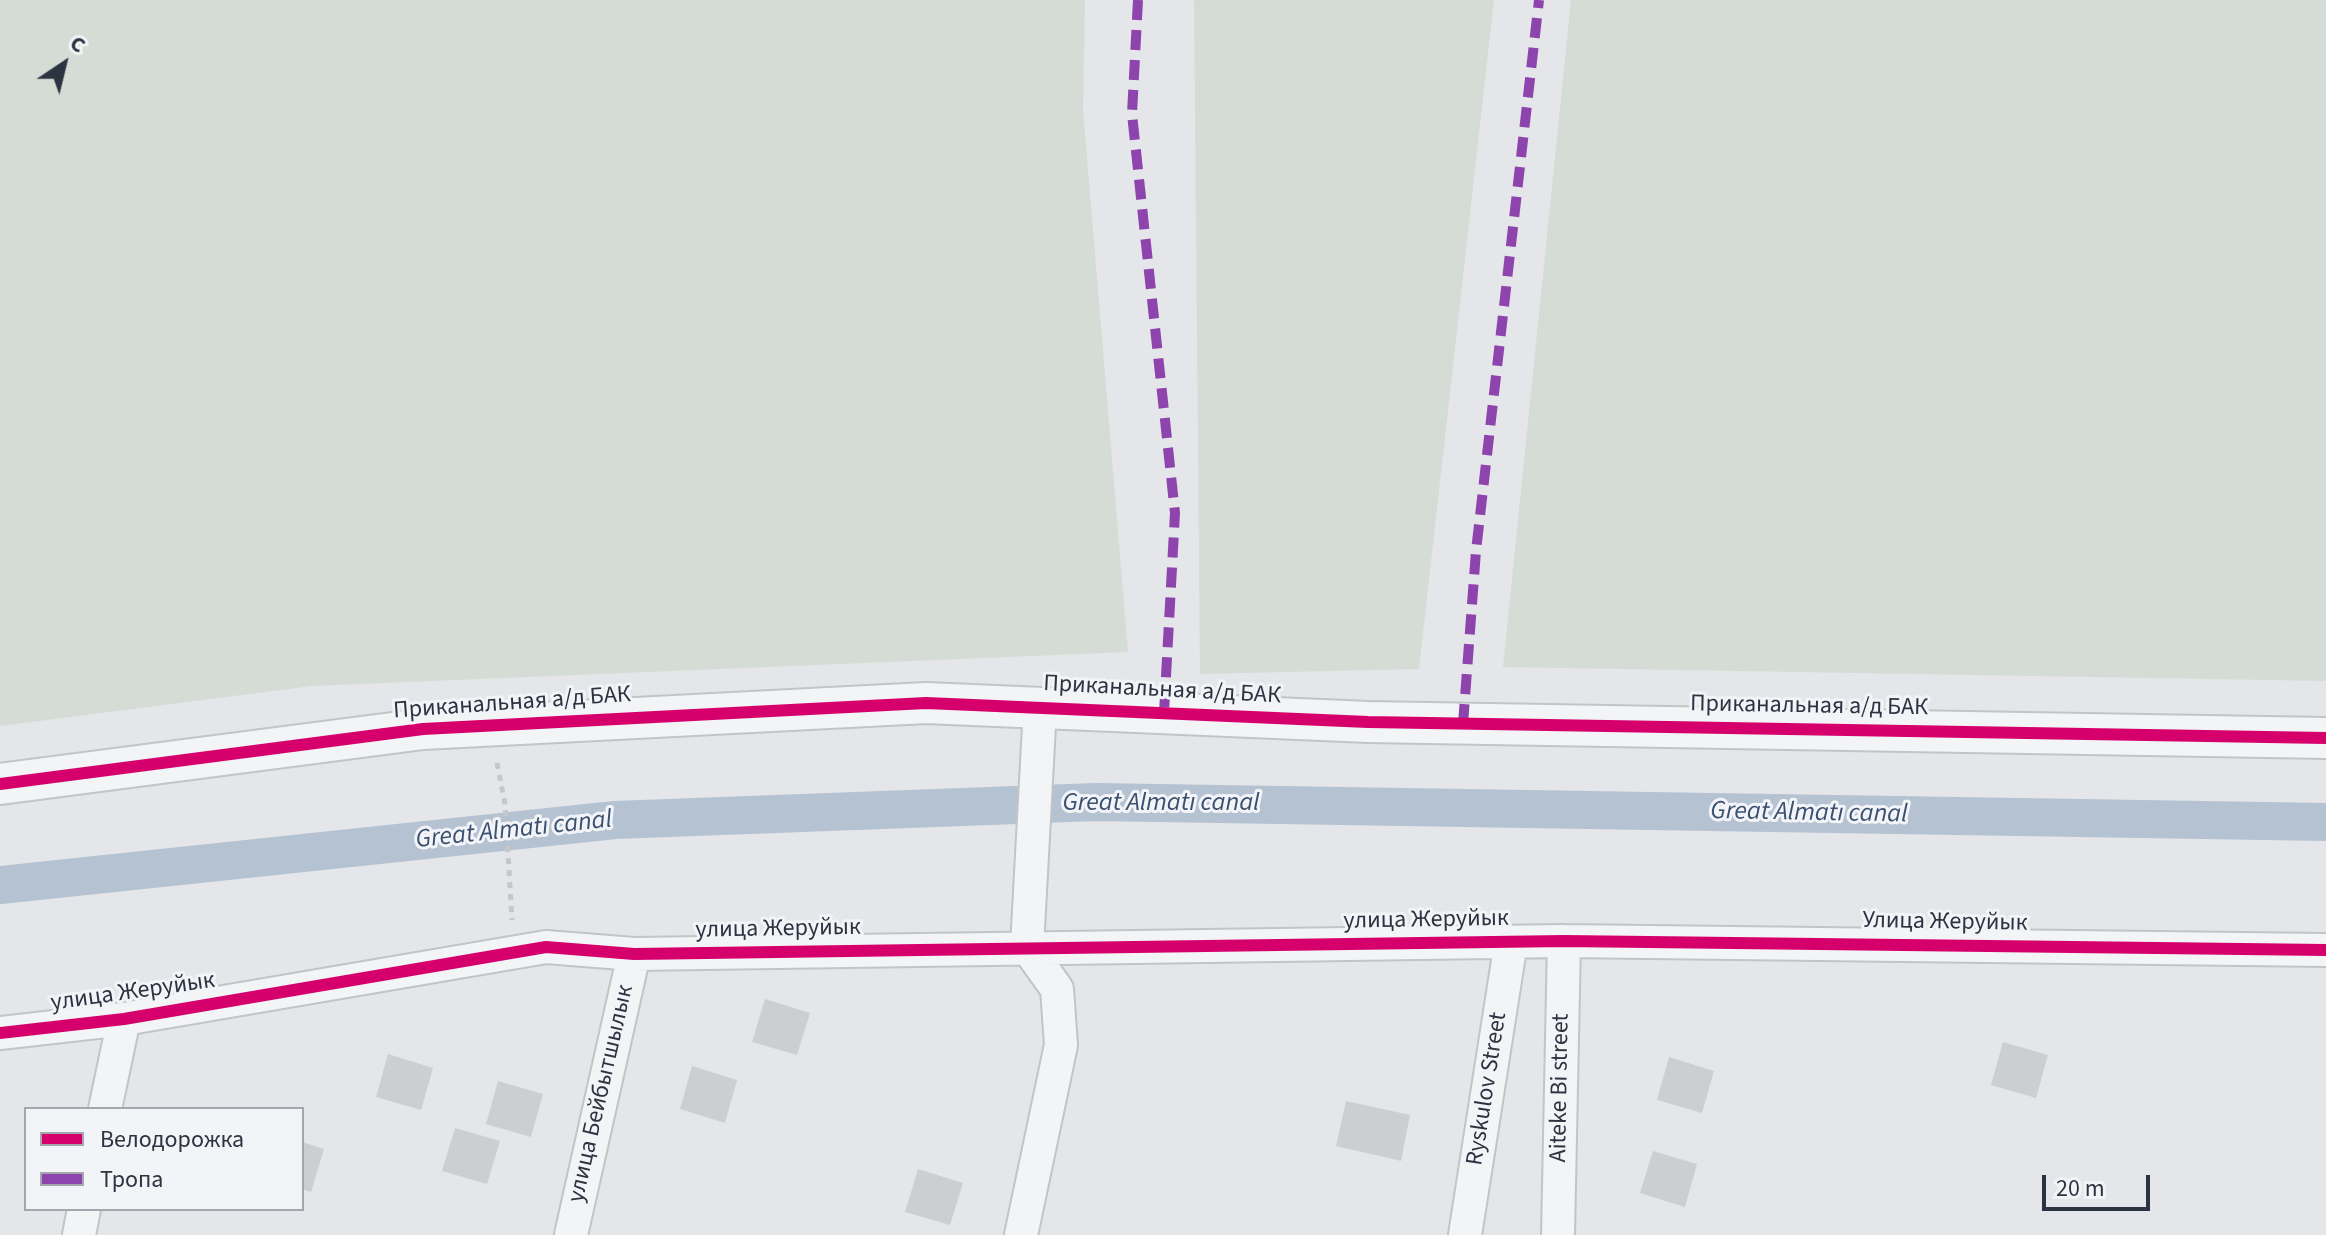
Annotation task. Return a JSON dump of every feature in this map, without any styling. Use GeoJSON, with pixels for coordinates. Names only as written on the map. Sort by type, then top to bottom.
{"type":"FeatureCollection","features":[{"type":"Feature","properties":{"kind":"street","name":"Приканальная а/д БАК"},"geometry":{"type":"LineString","coordinates":[[0,784],[423,729],[926,703],[1368,722],[2326,738]]}},
{"type":"Feature","properties":{"kind":"street"},"geometry":{"type":"LineString","coordinates":[[1021,1235],[1061,1045],[1057,989],[1027,947],[1040,707]]}},
{"type":"Feature","properties":{"kind":"street","name":"улица Жеруйык"},"geometry":{"type":"LineString","coordinates":[[0,1033],[124,1019],[546,947],[634,954],[1564,941]]}},
{"type":"Feature","properties":{"kind":"street","name":"Улица Жеруйык"},"geometry":{"type":"LineString","coordinates":[[1564,941],[2326,950]]}},
{"type":"Feature","properties":{"kind":"street","name":"Aiteke Bi street"},"geometry":{"type":"LineString","coordinates":[[1558,1235],[1564,941]]}},
{"type":"Feature","properties":{"kind":"street","name":"Ryskulov Street"},"geometry":{"type":"LineString","coordinates":[[1465,1235],[1511,942]]}},
{"type":"Feature","properties":{"kind":"street","name":"улица Бейбытшылык"},"geometry":{"type":"LineString","coordinates":[[571,1235],[634,954]]}},
{"type":"Feature","properties":{"kind":"street"},"geometry":{"type":"LineString","coordinates":[[105,1107],[124,1019]]}},
{"type":"Feature","properties":{"kind":"street"},"geometry":{"type":"LineString","coordinates":[[79,1235],[84,1211]]}},
{"type":"Feature","properties":{"kind":"path"},"geometry":{"type":"LineString","coordinates":[[505,804],[514,953]]}},
{"type":"Feature","properties":{"kind":"shaded area"},"geometry":{"type":"Polygon","coordinates":[[[0,0],[1085,0],[1083,110],[1128,652],[312,686],[0,726],[0,0]]]}},
{"type":"Feature","properties":{"kind":"shaded area"},"geometry":{"type":"Polygon","coordinates":[[[1194,0],[1494,0],[1419,669],[1200,674],[1194,0]]]}},
{"type":"Feature","properties":{"kind":"shaded area"},"geometry":{"type":"Polygon","coordinates":[[[1571,0],[2326,0],[2326,681],[1503,667],[1571,0]]]}},
{"type":"Feature","properties":{"kind":"building"},"geometry":{"type":"Polygon","coordinates":[[[765,999],[810,1013],[797,1055],[752,1042],[765,999]]]}},
{"type":"Feature","properties":{"kind":"building"},"geometry":{"type":"Polygon","coordinates":[[[2003,1042],[2048,1055],[2036,1098],[1991,1085],[2003,1042]]]}},
{"type":"Feature","properties":{"kind":"building"},"geometry":{"type":"Polygon","coordinates":[[[388,1054],[433,1068],[421,1110],[376,1097],[388,1054]]]}},
{"type":"Feature","properties":{"kind":"building"},"geometry":{"type":"Polygon","coordinates":[[[1669,1057],[1714,1071],[1702,1113],[1657,1100],[1669,1057]]]}},
{"type":"Feature","properties":{"kind":"building"},"geometry":{"type":"Polygon","coordinates":[[[692,1066],[737,1080],[725,1123],[680,1109],[692,1066]]]}},
{"type":"Feature","properties":{"kind":"building"},"geometry":{"type":"Polygon","coordinates":[[[498,1081],[543,1094],[531,1137],[486,1124],[498,1081]]]}},
{"type":"Feature","properties":{"kind":"building"},"geometry":{"type":"Polygon","coordinates":[[[1346,1101],[1410,1115],[1401,1161],[1336,1146],[1346,1101]]]}},
{"type":"Feature","properties":{"kind":"building"},"geometry":{"type":"Polygon","coordinates":[[[455,1128],[500,1141],[487,1184],[442,1171],[455,1128]]]}},
{"type":"Feature","properties":{"kind":"building"},"geometry":{"type":"Polygon","coordinates":[[[304,1143],[324,1149],[311,1192],[304,1190],[304,1143]]]}},
{"type":"Feature","properties":{"kind":"building"},"geometry":{"type":"Polygon","coordinates":[[[1653,1151],[1697,1164],[1685,1207],[1640,1193],[1653,1151]]]}},
{"type":"Feature","properties":{"kind":"building"},"geometry":{"type":"Polygon","coordinates":[[[918,1169],[963,1183],[950,1225],[905,1212],[918,1169]]]}},
{"type":"Feature","properties":{"kind":"waterway","name":"Great Almatı canal"},"geometry":{"type":"LineString","coordinates":[[0,885],[615,820],[1096,802],[2326,822]]}},
{"type":"Feature","properties":{"kind":"marked path"},"geometry":{"type":"LineString","coordinates":[[1138,0],[1132,114],[1175,513],[1164,713]]}},
{"type":"Feature","properties":{"kind":"marked path"},"geometry":{"type":"LineString","coordinates":[[1463,724],[1476,551],[1539,0]]}},
{"type":"Feature","properties":{"kind":"cycle path"},"geometry":{"type":"LineString","coordinates":[[0,784],[423,729],[926,703],[1368,722],[2326,738]]}},
{"type":"Feature","properties":{"kind":"cycle path"},"geometry":{"type":"LineString","coordinates":[[0,1033],[124,1019],[546,947],[634,954],[1564,941],[2326,950]]}}]}
